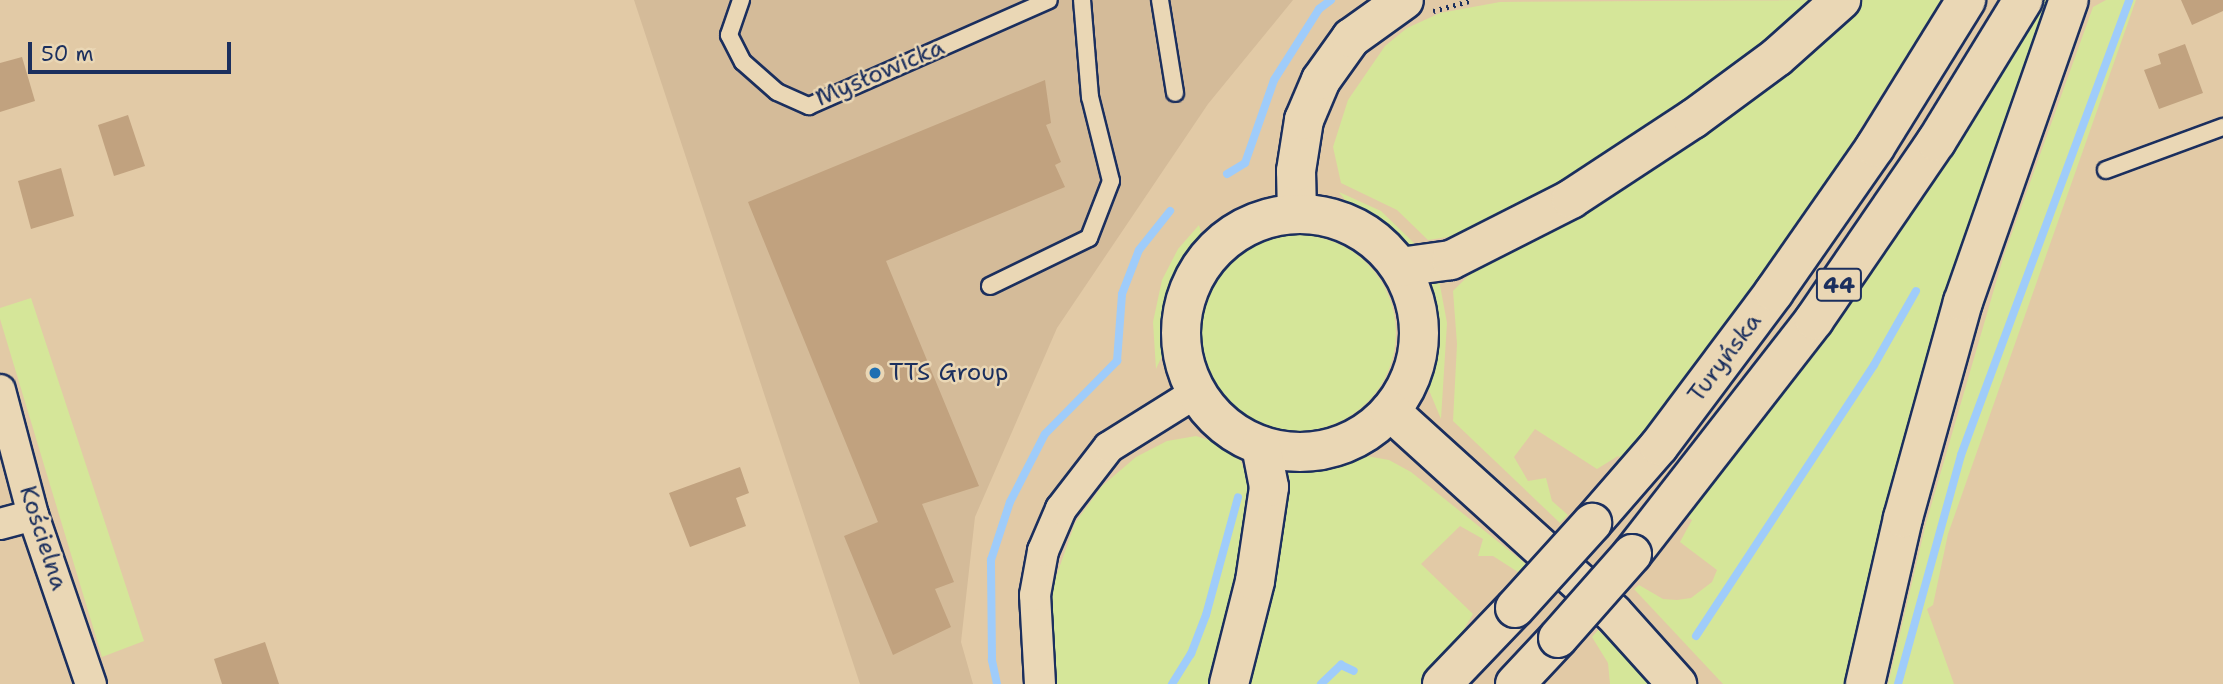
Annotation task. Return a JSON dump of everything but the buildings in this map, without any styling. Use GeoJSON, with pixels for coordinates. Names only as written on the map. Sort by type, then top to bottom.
{"type":"FeatureCollection","features":[{"type":"Feature","properties":{"kind":"main road"},"geometry":{"type":"LineString","coordinates":[[1400,267],[1451,260],[1571,199],[1756,72],[1840,0]]}},
{"type":"Feature","properties":{"kind":"main road","name":"Turyńska"},"geometry":{"type":"LineString","coordinates":[[1442,684],[1515,608],[1659,446],[1774,292],[1875,147],[1966,0]]}},
{"type":"Feature","properties":{"kind":"main road","name":"Turyńska"},"geometry":{"type":"LineString","coordinates":[[1515,684],[1632,554],[1814,320],[1936,142],[2023,0]]}},
{"type":"Feature","properties":{"kind":"main road"},"geometry":{"type":"LineString","coordinates":[[1865,684],[1903,518],[1963,302],[2069,0]]}},
{"type":"Feature","properties":{"kind":"main road"},"geometry":{"type":"LineString","coordinates":[[1297,214],[1296,172],[1304,120],[1321,80],[1351,38],[1416,6]]}},
{"type":"Feature","properties":{"kind":"main road"},"geometry":{"type":"LineString","coordinates":[[1297,214],[1327,216],[1355,227],[1380,244],[1400,267],[1413,295],[1420,325],[1417,356],[1407,385],[1390,411],[1345,444],[1289,452],[1261,446],[1228,427],[1197,392],[1185,364],[1181,334],[1185,303],[1196,275],[1214,250],[1239,231],[1267,218],[1297,214]]}},
{"type":"Feature","properties":{"kind":"main road"},"geometry":{"type":"LineString","coordinates":[[1390,411],[1612,613],[1677,684]]}},
{"type":"Feature","properties":{"kind":"main road"},"geometry":{"type":"LineString","coordinates":[[1229,684],[1255,581],[1269,487],[1261,446]]}},
{"type":"Feature","properties":{"kind":"street","name":"Kościelna"},"geometry":{"type":"LineString","coordinates":[[0,390],[33,515],[91,684]]}},
{"type":"Feature","properties":{"kind":"street"},"geometry":{"type":"LineString","coordinates":[[1040,684],[1035,595],[1043,551],[1061,509],[1087,470],[1118,440],[1197,392]]}},
{"type":"Feature","properties":{"kind":"street"},"geometry":{"type":"LineString","coordinates":[[0,524],[33,515]]}},
{"type":"Feature","properties":{"kind":"lane","name":"Mysłowicka"},"geometry":{"type":"LineString","coordinates":[[741,0],[729,35],[743,62],[777,92],[809,106],[1049,0]]}},
{"type":"Feature","properties":{"kind":"lane"},"geometry":{"type":"LineString","coordinates":[[990,286],[1089,239],[1111,181],[1090,97],[1082,0]]}},
{"type":"Feature","properties":{"kind":"lane"},"geometry":{"type":"LineString","coordinates":[[1160,0],[1175,93]]}},
{"type":"Feature","properties":{"kind":"lane"},"geometry":{"type":"LineString","coordinates":[[2106,170],[2223,127]]}},
{"type":"Feature","properties":{"kind":"path"},"geometry":{"type":"LineString","coordinates":[[1416,6],[1473,0]]}},
{"type":"Feature","properties":{"kind":"shaded area"},"geometry":{"type":"Polygon","coordinates":[[[634,0],[1293,0],[1208,104],[1057,328],[975,517],[961,642],[973,684],[860,684],[634,0]]]}},
{"type":"Feature","properties":{"kind":"green space"},"geometry":{"type":"Polygon","coordinates":[[[1818,0],[1779,36],[1618,152],[1453,244],[1448,237],[1428,240],[1397,210],[1341,183],[1333,147],[1348,100],[1385,46],[1407,28],[1440,13],[1500,2],[1818,0]]]}},
{"type":"Feature","properties":{"kind":"green space"},"geometry":{"type":"Polygon","coordinates":[[[1859,0],[1941,0],[1803,220],[1623,459],[1618,456],[1597,469],[1535,429],[1514,457],[1528,481],[1546,478],[1552,501],[1568,515],[1560,523],[1453,421],[1457,344],[1453,291],[1469,275],[1465,268],[1859,0]]]}},
{"type":"Feature","properties":{"kind":"green space"},"geometry":{"type":"Polygon","coordinates":[[[2038,0],[2058,0],[1852,684],[1723,684],[1634,589],[1639,585],[1663,599],[1677,600],[1691,598],[1712,582],[1717,570],[1680,542],[1692,520],[1685,515],[1803,365],[2038,0]]]}},
{"type":"Feature","properties":{"kind":"green space"},"geometry":{"type":"Polygon","coordinates":[[[2106,0],[2136,0],[1948,534],[1933,605],[1927,609],[1954,684],[1888,684],[1926,523],[2004,255],[2093,7],[2106,0]]]}},
{"type":"Feature","properties":{"kind":"green space"},"geometry":{"type":"Polygon","coordinates":[[[1339,192],[1381,211],[1419,248],[1405,245],[1352,209],[1339,192]]]}},
{"type":"Feature","properties":{"kind":"green space"},"geometry":{"type":"Polygon","coordinates":[[[1199,225],[1203,239],[1192,251],[1170,296],[1165,349],[1156,369],[1153,322],[1162,280],[1178,249],[1199,225]]]}},
{"type":"Feature","properties":{"kind":"green space"},"geometry":{"type":"Polygon","coordinates":[[[1298,235],[1317,236],[1336,242],[1368,263],[1389,295],[1395,314],[1395,352],[1389,371],[1368,403],[1336,424],[1317,430],[1298,431],[1279,430],[1260,424],[1228,403],[1207,371],[1201,352],[1200,333],[1201,314],[1207,295],[1228,263],[1260,242],[1279,236],[1298,235]]]}},
{"type":"Feature","properties":{"kind":"green space"},"geometry":{"type":"Polygon","coordinates":[[[1439,280],[1447,323],[1441,419],[1426,383],[1433,329],[1425,288],[1439,280]]]}},
{"type":"Feature","properties":{"kind":"green space"},"geometry":{"type":"Polygon","coordinates":[[[31,298],[144,641],[102,657],[0,319],[0,308],[31,298]]]}},
{"type":"Feature","properties":{"kind":"green space"},"geometry":{"type":"Polygon","coordinates":[[[1196,436],[1219,443],[1240,459],[1254,496],[1214,684],[1054,684],[1048,623],[1050,594],[1075,523],[1102,486],[1136,457],[1167,441],[1196,436]]]}},
{"type":"Feature","properties":{"kind":"green space"},"geometry":{"type":"Polygon","coordinates":[[[1355,454],[1389,460],[1411,472],[1526,564],[1518,572],[1493,556],[1478,556],[1483,539],[1460,526],[1421,564],[1473,614],[1457,641],[1460,645],[1420,684],[1243,684],[1289,463],[1306,467],[1355,454]]]}},
{"type":"Feature","properties":{"kind":"green space"},"geometry":{"type":"Polygon","coordinates":[[[1598,630],[1651,684],[1610,684],[1608,663],[1592,637],[1598,630]]]}},
{"type":"Feature","properties":{"kind":"waterway"},"geometry":{"type":"LineString","coordinates":[[1227,174],[1245,163],[1274,80],[1319,9],[1331,0]]}},
{"type":"Feature","properties":{"kind":"waterway"},"geometry":{"type":"LineString","coordinates":[[1898,684],[1961,455],[2129,0]]}},
{"type":"Feature","properties":{"kind":"waterway"},"geometry":{"type":"LineString","coordinates":[[997,684],[992,660],[991,560],[1010,502],[1045,434],[1117,361],[1122,294],[1139,250],[1170,211]]}},
{"type":"Feature","properties":{"kind":"waterway"},"geometry":{"type":"LineString","coordinates":[[1696,636],[1874,365],[1916,291]]}},
{"type":"Feature","properties":{"kind":"waterway"},"geometry":{"type":"LineString","coordinates":[[1172,684],[1191,654],[1206,615],[1238,497]]}},
{"type":"Feature","properties":{"kind":"waterway"},"geometry":{"type":"LineString","coordinates":[[1321,684],[1341,665],[1354,671]]}},
{"type":"Feature","properties":{"kind":"place","name":"TTS Group"},"geometry":{"type":"Point","coordinates":[875,373]}}]}
